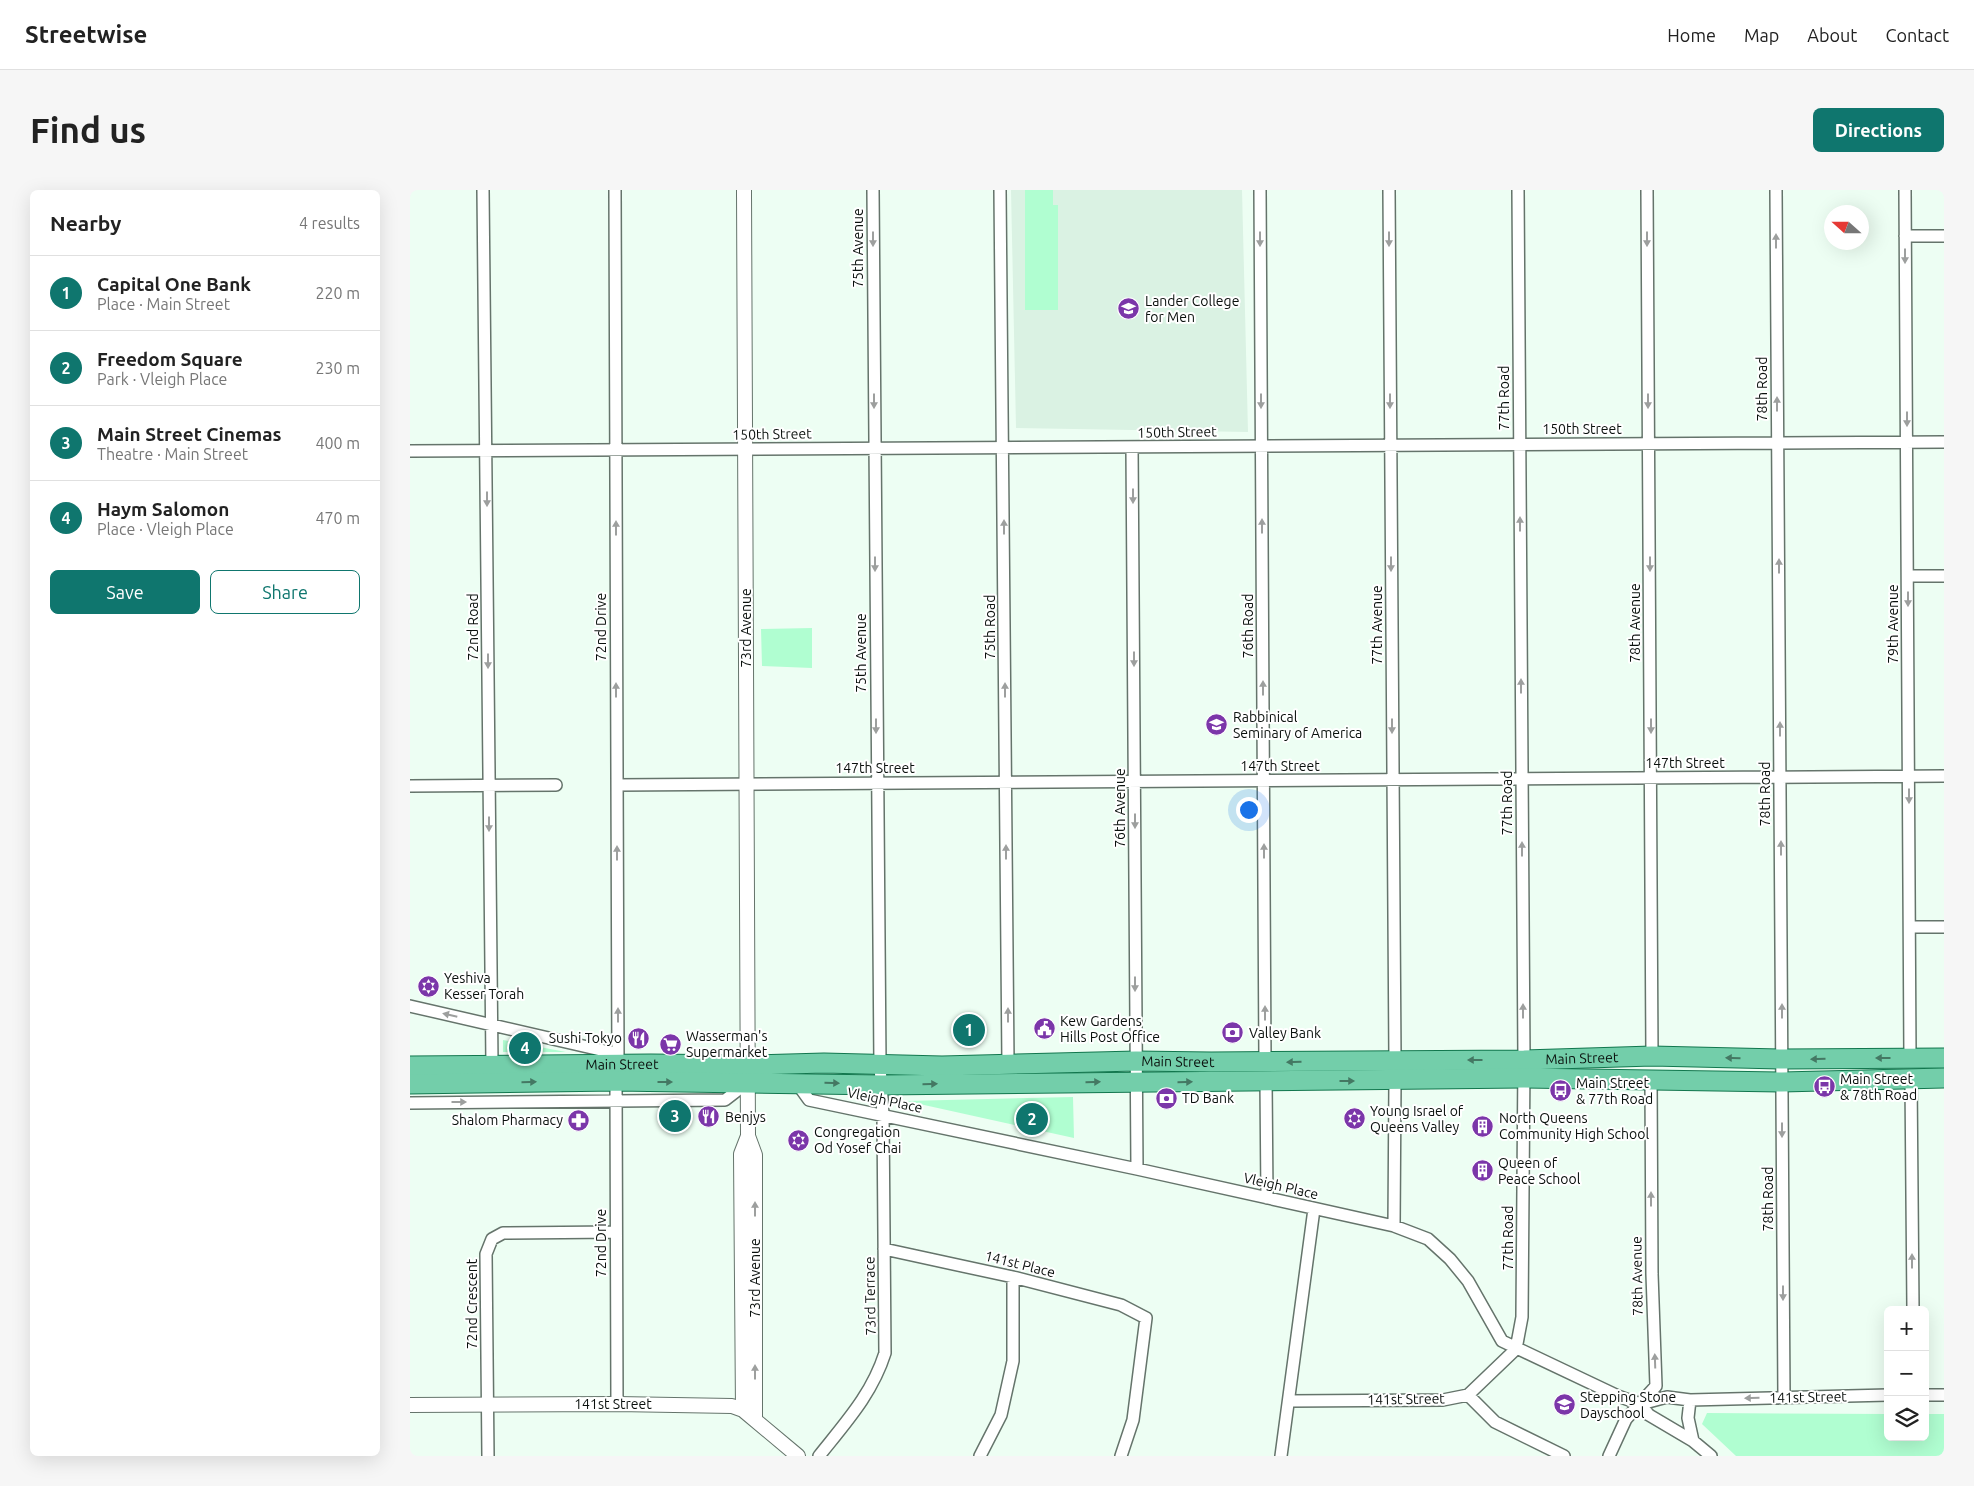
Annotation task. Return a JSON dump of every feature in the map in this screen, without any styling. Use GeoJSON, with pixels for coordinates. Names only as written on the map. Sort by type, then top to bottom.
{"type":"FeatureCollection","features":[{"type":"Feature","properties":{"kind":"main road","name":"Main Street"},"geometry":{"type":"LineString","coordinates":[[410,1066],[492,1064],[617,1066],[748,1074],[796,1082],[882,1084],[1395,1080],[1652,1056],[1782,1059],[1944,1058]]}},
{"type":"Feature","properties":{"kind":"main road","name":"Main Street"},"geometry":{"type":"LineString","coordinates":[[748,1074],[824,1063],[880,1066],[942,1066],[1008,1063],[1091,1064],[1136,1061],[1395,1060],[1650,1080],[1782,1082],[1944,1078]]}},
{"type":"Feature","properties":{"kind":"main road","name":"Main Street"},"geometry":{"type":"LineString","coordinates":[[410,1084],[617,1066]]}},
{"type":"Feature","properties":{"kind":"street","name":"72nd Road"},"geometry":{"type":"LineString","coordinates":[[483,190],[490,1024],[492,1064]]}},
{"type":"Feature","properties":{"kind":"street","name":"72nd Drive"},"geometry":{"type":"LineString","coordinates":[[615,190],[617,1404]]}},
{"type":"Feature","properties":{"kind":"street","name":"73rd Avenue"},"geometry":{"type":"LineString","coordinates":[[744,190],[748,1136],[755,1155],[755,1420]]}},
{"type":"Feature","properties":{"kind":"street","name":"75th Avenue"},"geometry":{"type":"LineString","coordinates":[[872,190],[876,783],[880,1066],[883,1115]]}},
{"type":"Feature","properties":{"kind":"street","name":"75th Road"},"geometry":{"type":"LineString","coordinates":[[1000,190],[1008,1063]]}},
{"type":"Feature","properties":{"kind":"street","name":"76th Road"},"geometry":{"type":"LineString","coordinates":[[1260,190],[1265,1062]]}},
{"type":"Feature","properties":{"kind":"street","name":"77th Avenue"},"geometry":{"type":"LineString","coordinates":[[1389,190],[1395,1060]]}},
{"type":"Feature","properties":{"kind":"street","name":"77th Road"},"geometry":{"type":"LineString","coordinates":[[1516,1349],[1522,1317],[1523,1274],[1518,190]]}},
{"type":"Feature","properties":{"kind":"street","name":"78th Avenue"},"geometry":{"type":"LineString","coordinates":[[1647,190],[1652,1056]]}},
{"type":"Feature","properties":{"kind":"street","name":"78th Road"},"geometry":{"type":"LineString","coordinates":[[1776,190],[1784,1398]]}},
{"type":"Feature","properties":{"kind":"street","name":"79th Avenue"},"geometry":{"type":"LineString","coordinates":[[1905,190],[1910,1058]]}},
{"type":"Feature","properties":{"kind":"street"},"geometry":{"type":"LineString","coordinates":[[1905,236],[1944,236]]}},
{"type":"Feature","properties":{"kind":"street","name":"150th Street"},"geometry":{"type":"LineString","coordinates":[[410,451],[1944,442]]}},
{"type":"Feature","properties":{"kind":"street","name":"76th Avenue"},"geometry":{"type":"LineString","coordinates":[[1132,447],[1137,1169]]}},
{"type":"Feature","properties":{"kind":"street"},"geometry":{"type":"LineString","coordinates":[[1908,576],[1944,576]]}},
{"type":"Feature","properties":{"kind":"street","name":"147th Street"},"geometry":{"type":"LineString","coordinates":[[617,785],[1944,776]]}},
{"type":"Feature","properties":{"kind":"street"},"geometry":{"type":"LineString","coordinates":[[410,786],[556,785]]}},
{"type":"Feature","properties":{"kind":"street"},"geometry":{"type":"LineString","coordinates":[[1910,927],[1944,927]]}},
{"type":"Feature","properties":{"kind":"street"},"geometry":{"type":"LineString","coordinates":[[410,1006],[490,1024],[617,1066]]}},
{"type":"Feature","properties":{"kind":"street"},"geometry":{"type":"LineString","coordinates":[[410,1102],[724,1100],[748,1074]]}},
{"type":"Feature","properties":{"kind":"street"},"geometry":{"type":"LineString","coordinates":[[1911,1078],[1912,1306]]}},
{"type":"Feature","properties":{"kind":"street"},"geometry":{"type":"LineString","coordinates":[[1394,1226],[1395,1080]]}},
{"type":"Feature","properties":{"kind":"street","name":"78th Avenue"},"geometry":{"type":"LineString","coordinates":[[1608,1456],[1626,1419],[1656,1386],[1652,1274],[1650,1080]]}},
{"type":"Feature","properties":{"kind":"street"},"geometry":{"type":"LineString","coordinates":[[1266,1081],[1267,1198]]}},
{"type":"Feature","properties":{"kind":"street","name":"Vleigh Place"},"geometry":{"type":"LineString","coordinates":[[796,1082],[809,1100],[1137,1169],[1394,1226],[1428,1239],[1450,1259],[1468,1281],[1502,1341],[1618,1396],[1640,1404],[1649,1415],[1693,1441],[1711,1456]]}},
{"type":"Feature","properties":{"kind":"street","name":"73rd Terrace"},"geometry":{"type":"LineString","coordinates":[[819,1456],[863,1401],[878,1374],[885,1353],[883,1115]]}},
{"type":"Feature","properties":{"kind":"street","name":"73rd Avenue"},"geometry":{"type":"LineString","coordinates":[[742,1410],[741,1154],[748,1136]]}},
{"type":"Feature","properties":{"kind":"street"},"geometry":{"type":"LineString","coordinates":[[1281,1456],[1314,1209]]}},
{"type":"Feature","properties":{"kind":"street","name":"72nd Crescent"},"geometry":{"type":"LineString","coordinates":[[488,1404],[486,1254],[492,1239],[503,1233],[616,1232]]}},
{"type":"Feature","properties":{"kind":"street","name":"141st Place"},"geometry":{"type":"LineString","coordinates":[[884,1249],[1013,1277],[1121,1305],[1146,1318],[1133,1420],[1121,1456]]}},
{"type":"Feature","properties":{"kind":"street"},"geometry":{"type":"LineString","coordinates":[[980,1456],[1001,1415],[1013,1361],[1013,1277]]}},
{"type":"Feature","properties":{"kind":"street"},"geometry":{"type":"LineString","coordinates":[[1516,1349],[1468,1394],[1495,1422],[1564,1456]]}},
{"type":"Feature","properties":{"kind":"street","name":"141st Street"},"geometry":{"type":"LineString","coordinates":[[1288,1401],[1443,1400],[1468,1394]]}},
{"type":"Feature","properties":{"kind":"street","name":"141st Street"},"geometry":{"type":"LineString","coordinates":[[1640,1404],[1667,1397],[1690,1400],[1884,1395]]}},
{"type":"Feature","properties":{"kind":"street"},"geometry":{"type":"LineString","coordinates":[[1929,1395],[1944,1395]]}},
{"type":"Feature","properties":{"kind":"street"},"geometry":{"type":"LineString","coordinates":[[1690,1400],[1688,1418],[1693,1441]]}},
{"type":"Feature","properties":{"kind":"street"},"geometry":{"type":"LineString","coordinates":[[488,1404],[488,1456]]}},
{"type":"Feature","properties":{"kind":"street","name":"141st Street"},"geometry":{"type":"LineString","coordinates":[[410,1405],[617,1404],[732,1406],[742,1410],[798,1456]]}},
{"type":"Feature","properties":{"kind":"shaded area","name":"Lander College for Men"},"geometry":{"type":"Polygon","coordinates":[[[1011,190],[1242,190],[1248,432],[1016,428],[1011,190]]]}},
{"type":"Feature","properties":{"kind":"green space"},"geometry":{"type":"Polygon","coordinates":[[[1025,190],[1053,190],[1053,205],[1058,205],[1058,310],[1025,310],[1025,190]]]}},
{"type":"Feature","properties":{"kind":"green space"},"geometry":{"type":"Polygon","coordinates":[[[812,628],[812,668],[762,666],[761,629],[812,628]]]}},
{"type":"Feature","properties":{"kind":"green space"},"geometry":{"type":"Polygon","coordinates":[[[503,1040],[566,1052],[503,1052],[503,1040]]]}},
{"type":"Feature","properties":{"kind":"green space"},"geometry":{"type":"Polygon","coordinates":[[[1073,1097],[1074,1138],[906,1101],[1073,1097]]]}},
{"type":"Feature","properties":{"kind":"green space"},"geometry":{"type":"Polygon","coordinates":[[[1707,1413],[1884,1414],[1884,1441],[1929,1441],[1929,1414],[1944,1414],[1944,1456],[1736,1456],[1702,1424],[1707,1413]]]}},
{"type":"Feature","properties":{"kind":"place","name":"Lander College for Men"},"geometry":{"type":"Point","coordinates":[1129,309]}},
{"type":"Feature","properties":{"kind":"place","name":"Rabbinical Seminary of America"},"geometry":{"type":"Point","coordinates":[1217,725]}},
{"type":"Feature","properties":{"kind":"place","name":"Yeshiva Kesser Torah"},"geometry":{"type":"Point","coordinates":[428,986]}},
{"type":"Feature","properties":{"kind":"place","name":"Kew Gardens Hills Post Office"},"geometry":{"type":"Point","coordinates":[1044,1029]}},
{"type":"Feature","properties":{"kind":"place","name":"Capital One Bank"},"geometry":{"type":"Point","coordinates":[969,1030]}},
{"type":"Feature","properties":{"kind":"place","name":"Valley Bank"},"geometry":{"type":"Point","coordinates":[1233,1033]}},
{"type":"Feature","properties":{"kind":"place","name":"Sushi Tokyo"},"geometry":{"type":"Point","coordinates":[638,1038]}},
{"type":"Feature","properties":{"kind":"place","name":"Wasserman's Supermarket"},"geometry":{"type":"Point","coordinates":[670,1044]}},
{"type":"Feature","properties":{"kind":"place","name":"Haym Salomon"},"geometry":{"type":"Point","coordinates":[525,1048]}},
{"type":"Feature","properties":{"kind":"place","name":"Main Street & 78th Road"},"geometry":{"type":"Point","coordinates":[1824,1087]}},
{"type":"Feature","properties":{"kind":"place","name":"Main Street & 77th Road"},"geometry":{"type":"Point","coordinates":[1560,1091]}},
{"type":"Feature","properties":{"kind":"place","name":"TD Bank"},"geometry":{"type":"Point","coordinates":[1166,1098]}},
{"type":"Feature","properties":{"kind":"place","name":"Main Street Cinemas"},"geometry":{"type":"Point","coordinates":[675,1116]}},
{"type":"Feature","properties":{"kind":"place","name":"Benjys"},"geometry":{"type":"Point","coordinates":[709,1117]}},
{"type":"Feature","properties":{"kind":"place","name":"Freedom Square"},"geometry":{"type":"Point","coordinates":[1032,1119]}},
{"type":"Feature","properties":{"kind":"place","name":"Young Israel of Queens Valley"},"geometry":{"type":"Point","coordinates":[1354,1119]}},
{"type":"Feature","properties":{"kind":"place","name":"Shalom Pharmacy"},"geometry":{"type":"Point","coordinates":[579,1120]}},
{"type":"Feature","properties":{"kind":"place","name":"North Queens Community High School"},"geometry":{"type":"Point","coordinates":[1483,1126]}},
{"type":"Feature","properties":{"kind":"place","name":"Congregation Od Yosef Chai"},"geometry":{"type":"Point","coordinates":[798,1140]}},
{"type":"Feature","properties":{"kind":"place","name":"Queen of Peace School"},"geometry":{"type":"Point","coordinates":[1482,1171]}},
{"type":"Feature","properties":{"kind":"place","name":"Stepping Stone Dayschool"},"geometry":{"type":"Point","coordinates":[1564,1405]}}]}
